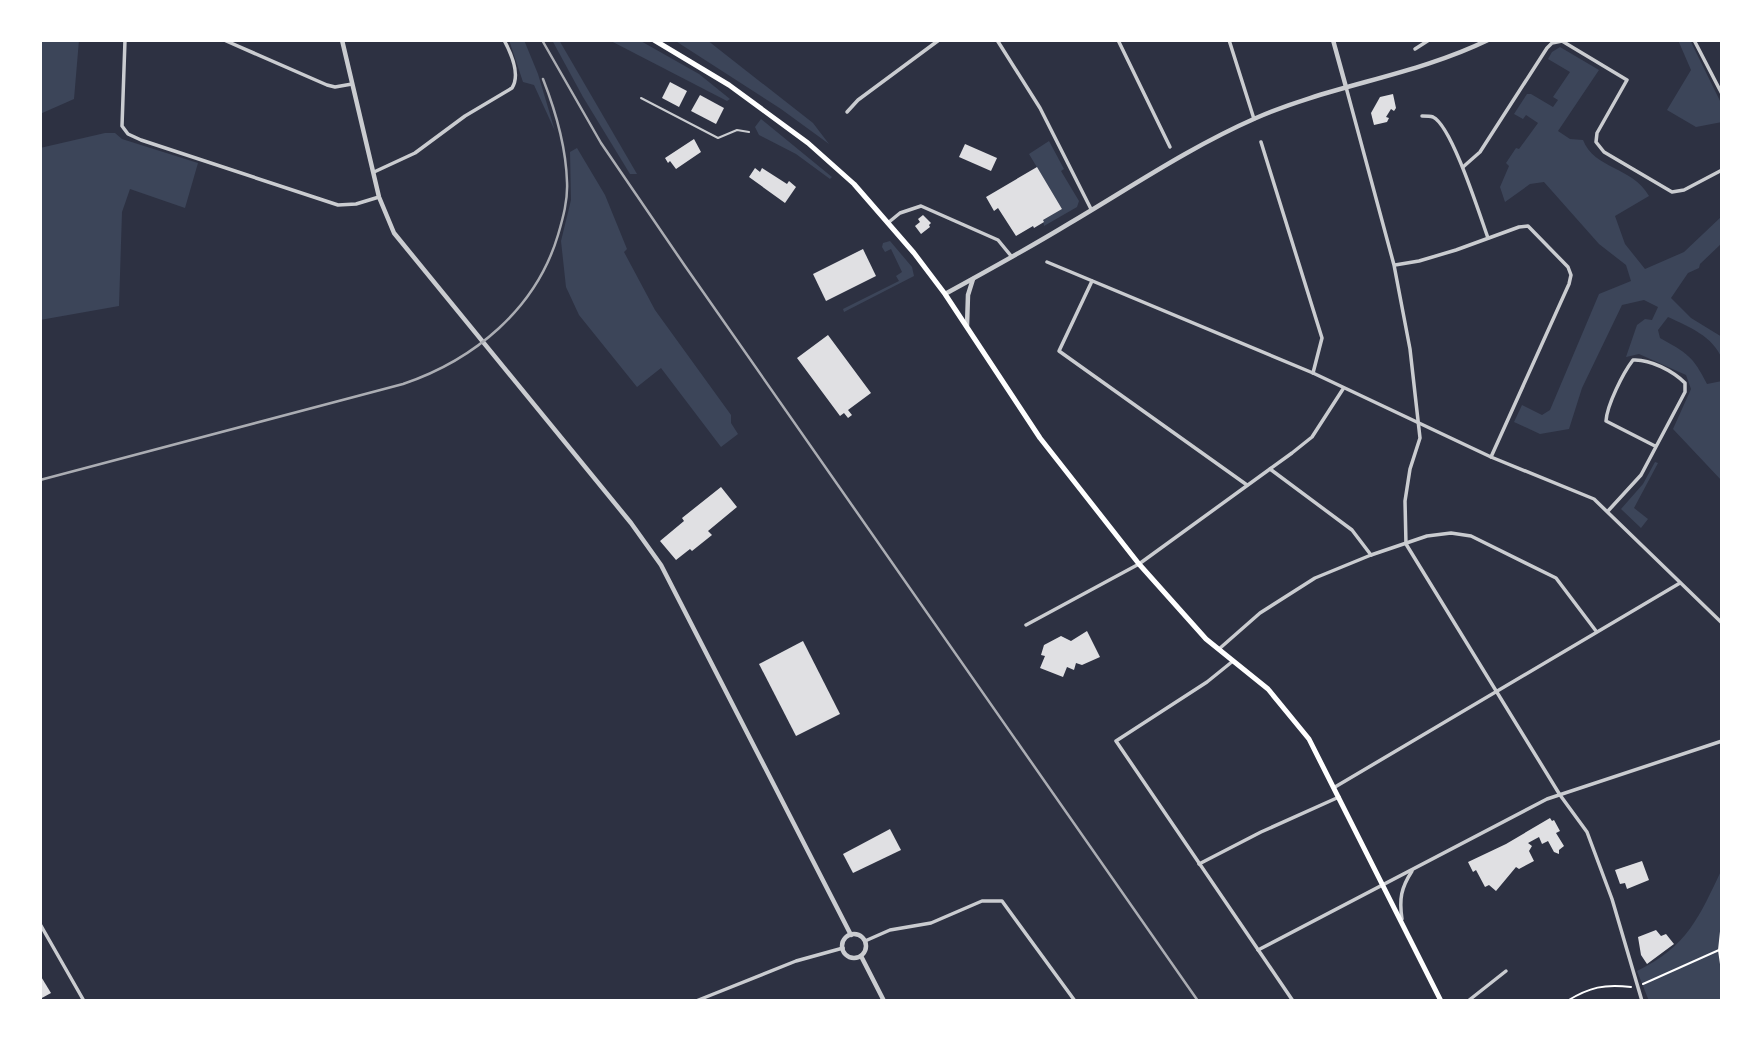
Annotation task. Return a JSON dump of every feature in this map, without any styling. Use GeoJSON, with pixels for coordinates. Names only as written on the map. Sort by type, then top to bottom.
{"type":"FeatureCollection","features":[{"type":"Feature","properties":{"kind":"main road"},"geometry":{"type":"LineString","coordinates":[[654,40],[729,85],[787,127],[854,184],[889,222],[945,294],[1047,448],[1139,564],[1195,627],[1268,689],[1297,721],[1321,759],[1441,1001]]}},
{"type":"Feature","properties":{"kind":"street"},"geometry":{"type":"LineString","coordinates":[[125,40],[122,126],[128,134],[338,205],[356,204],[379,197]]}},
{"type":"Feature","properties":{"kind":"street"},"geometry":{"type":"LineString","coordinates":[[224,40],[327,85],[335,87],[352,84]]}},
{"type":"Feature","properties":{"kind":"street"},"geometry":{"type":"LineString","coordinates":[[342,40],[379,197],[398,240],[631,523],[661,565],[851,935]]}},
{"type":"Feature","properties":{"kind":"street"},"geometry":{"type":"LineString","coordinates":[[374,172],[415,153],[466,116],[512,88],[515,82],[514,69],[504,40]]}},
{"type":"Feature","properties":{"kind":"street"},"geometry":{"type":"LineString","coordinates":[[765,40],[778,40]]}},
{"type":"Feature","properties":{"kind":"street"},"geometry":{"type":"LineString","coordinates":[[847,112],[858,100],[939,40]]}},
{"type":"Feature","properties":{"kind":"street"},"geometry":{"type":"LineString","coordinates":[[997,40],[1040,108],[1092,210]]}},
{"type":"Feature","properties":{"kind":"street"},"geometry":{"type":"LineString","coordinates":[[1118,40],[1170,147]]}},
{"type":"Feature","properties":{"kind":"street"},"geometry":{"type":"LineString","coordinates":[[1229,40],[1254,119]]}},
{"type":"Feature","properties":{"kind":"street"},"geometry":{"type":"LineString","coordinates":[[1333,40],[1394,265],[1406,320],[1420,438],[1410,469],[1405,501],[1406,544],[1560,795],[1587,832],[1612,899],[1642,1001]]}},
{"type":"Feature","properties":{"kind":"street"},"geometry":{"type":"LineString","coordinates":[[1415,49],[1429,40]]}},
{"type":"Feature","properties":{"kind":"street"},"geometry":{"type":"LineString","coordinates":[[945,294],[1092,210],[1178,156],[1254,119],[1346,87],[1432,63],[1488,40]]}},
{"type":"Feature","properties":{"kind":"street"},"geometry":{"type":"LineString","coordinates":[[1694,40],[1722,94]]}},
{"type":"Feature","properties":{"kind":"street"},"geometry":{"type":"LineString","coordinates":[[1463,167],[1480,152],[1549,46],[1562,41],[1627,80],[1597,132],[1596,142],[1604,152],[1672,191],[1684,191],[1722,170]]}},
{"type":"Feature","properties":{"kind":"street"},"geometry":{"type":"LineString","coordinates":[[1422,116],[1432,116],[1437,121],[1463,167],[1488,237]]}},
{"type":"Feature","properties":{"kind":"street"},"geometry":{"type":"LineString","coordinates":[[1261,142],[1322,338],[1313,373]]}},
{"type":"Feature","properties":{"kind":"street"},"geometry":{"type":"LineString","coordinates":[[889,222],[900,213],[921,206],[998,240],[1012,257]]}},
{"type":"Feature","properties":{"kind":"street"},"geometry":{"type":"LineString","coordinates":[[1394,265],[1419,261],[1528,226],[1567,267],[1571,275],[1569,284],[1491,457]]}},
{"type":"Feature","properties":{"kind":"street"},"geometry":{"type":"LineString","coordinates":[[1047,262],[1313,373],[1491,457],[1594,499],[1722,623]]}},
{"type":"Feature","properties":{"kind":"street"},"geometry":{"type":"LineString","coordinates":[[967,328],[968,296],[974,278]]}},
{"type":"Feature","properties":{"kind":"street"},"geometry":{"type":"LineString","coordinates":[[1092,281],[1059,351],[1247,485]]}},
{"type":"Feature","properties":{"kind":"street"},"geometry":{"type":"LineString","coordinates":[[1608,511],[1641,475],[1685,392],[1685,383],[1678,376],[1643,360],[1633,360],[1627,367],[1606,414],[1606,421],[1655,446]]}},
{"type":"Feature","properties":{"kind":"street"},"geometry":{"type":"LineString","coordinates":[[1026,625],[1139,564],[1270,469],[1312,437],[1343,388]]}},
{"type":"Feature","properties":{"kind":"street"},"geometry":{"type":"LineString","coordinates":[[1270,469],[1352,530],[1371,555]]}},
{"type":"Feature","properties":{"kind":"street"},"geometry":{"type":"LineString","coordinates":[[1219,649],[1260,613],[1315,578],[1427,536],[1451,533],[1471,536],[1556,578],[1597,631]]}},
{"type":"Feature","properties":{"kind":"street"},"geometry":{"type":"LineString","coordinates":[[1335,787],[1680,583]]}},
{"type":"Feature","properties":{"kind":"street"},"geometry":{"type":"LineString","coordinates":[[1233,661],[1116,741],[1293,1001]]}},
{"type":"Feature","properties":{"kind":"street"},"geometry":{"type":"LineString","coordinates":[[1258,950],[1560,795],[1722,741]]}},
{"type":"Feature","properties":{"kind":"street"},"geometry":{"type":"LineString","coordinates":[[1199,864],[1340,796]]}},
{"type":"Feature","properties":{"kind":"street"},"geometry":{"type":"LineString","coordinates":[[1402,923],[1399,901],[1401,890],[1413,869]]}},
{"type":"Feature","properties":{"kind":"street"},"geometry":{"type":"LineString","coordinates":[[865,940],[891,930],[931,923],[982,901],[1002,901],[1075,1001]]}},
{"type":"Feature","properties":{"kind":"street"},"geometry":{"type":"LineString","coordinates":[[40,924],[84,1001]]}},
{"type":"Feature","properties":{"kind":"street"},"geometry":{"type":"LineString","coordinates":[[851,935],[860,935],[865,940],[866,950],[861,956],[849,957],[843,948],[844,941],[851,935]]}},
{"type":"Feature","properties":{"kind":"street"},"geometry":{"type":"LineString","coordinates":[[696,1001],[796,961],[843,948]]}},
{"type":"Feature","properties":{"kind":"street"},"geometry":{"type":"LineString","coordinates":[[861,956],[884,1001]]}},
{"type":"Feature","properties":{"kind":"street"},"geometry":{"type":"LineString","coordinates":[[1468,1001],[1506,971]]}},
{"type":"Feature","properties":{"kind":"lane"},"geometry":{"type":"LineString","coordinates":[[641,98],[718,138],[737,131],[749,132]]}},
{"type":"Feature","properties":{"kind":"path"},"geometry":{"type":"LineString","coordinates":[[1722,922],[1719,950],[1722,971]]}},
{"type":"Feature","properties":{"kind":"path"},"geometry":{"type":"LineString","coordinates":[[1567,1001],[1588,989],[1612,985],[1637,986],[1719,950]]}},
{"type":"Feature","properties":{"kind":"shaded area"},"geometry":{"type":"Polygon","coordinates":[[[40,40],[79,40],[74,99],[40,114],[40,40]]]}},
{"type":"Feature","properties":{"kind":"shaded area"},"geometry":{"type":"Polygon","coordinates":[[[509,40],[524,40],[538,74],[555,131],[534,85],[523,82],[509,40]]]}},
{"type":"Feature","properties":{"kind":"shaded area"},"geometry":{"type":"Polygon","coordinates":[[[552,40],[559,40],[637,174],[630,174],[552,40]]]}},
{"type":"Feature","properties":{"kind":"shaded area"},"geometry":{"type":"Polygon","coordinates":[[[609,40],[639,40],[699,74],[730,99],[727,101],[609,40]]]}},
{"type":"Feature","properties":{"kind":"shaded area"},"geometry":{"type":"Polygon","coordinates":[[[674,40],[707,40],[813,123],[829,144],[781,109],[674,40]]]}},
{"type":"Feature","properties":{"kind":"shaded area"},"geometry":{"type":"Polygon","coordinates":[[[1678,40],[1690,40],[1722,105],[1722,122],[1696,127],[1667,110],[1691,70],[1678,40]]]}},
{"type":"Feature","properties":{"kind":"shaded area"},"geometry":{"type":"Polygon","coordinates":[[[1560,47],[1599,70],[1558,131],[1570,139],[1583,140],[1588,150],[1596,157],[1633,179],[1649,196],[1615,216],[1625,244],[1645,269],[1684,252],[1722,216],[1722,243],[1699,268],[1688,273],[1671,298],[1691,318],[1722,337],[1722,359],[1706,338],[1668,317],[1658,330],[1660,338],[1693,361],[1707,384],[1722,381],[1722,481],[1673,429],[1691,389],[1686,375],[1639,354],[1626,357],[1637,325],[1645,319],[1652,320],[1658,307],[1644,300],[1622,305],[1582,388],[1569,429],[1540,434],[1514,422],[1522,405],[1542,415],[1550,410],[1599,294],[1631,281],[1626,265],[1599,244],[1544,182],[1530,184],[1505,202],[1500,187],[1509,166],[1506,163],[1538,123],[1526,115],[1523,119],[1514,114],[1527,94],[1553,107],[1558,100],[1553,97],[1570,72],[1548,59],[1552,52],[1560,47]]]}},
{"type":"Feature","properties":{"kind":"shaded area"},"geometry":{"type":"Polygon","coordinates":[[[761,119],[832,177],[830,179],[796,154],[759,135],[755,127],[761,119]]]}},
{"type":"Feature","properties":{"kind":"shaded area"},"geometry":{"type":"Polygon","coordinates":[[[115,133],[122,139],[198,163],[185,208],[130,189],[122,212],[119,306],[40,320],[40,148],[115,133]]]}},
{"type":"Feature","properties":{"kind":"shaded area"},"geometry":{"type":"Polygon","coordinates":[[[1049,141],[1064,169],[1061,171],[1079,201],[1077,207],[1044,226],[1043,220],[1062,209],[1029,154],[1049,141]]]}},
{"type":"Feature","properties":{"kind":"shaded area"},"geometry":{"type":"Polygon","coordinates":[[[577,148],[605,195],[627,249],[624,252],[655,310],[731,415],[731,423],[738,434],[721,447],[661,368],[637,387],[579,315],[566,287],[561,241],[571,200],[570,152],[577,148]]]}},
{"type":"Feature","properties":{"kind":"shaded area"},"geometry":{"type":"Polygon","coordinates":[[[890,241],[912,267],[914,276],[844,312],[843,309],[899,281],[896,276],[902,272],[891,249],[885,252],[882,247],[883,243],[890,241]]]}},
{"type":"Feature","properties":{"kind":"shaded area"},"geometry":{"type":"Polygon","coordinates":[[[1655,462],[1658,463],[1634,508],[1648,519],[1641,528],[1621,509],[1643,484],[1655,462]]]}},
{"type":"Feature","properties":{"kind":"shaded area"},"geometry":{"type":"Polygon","coordinates":[[[1722,869],[1722,1001],[1649,1001],[1637,971],[1669,951],[1690,929],[1722,869]]]}},
{"type":"Feature","properties":{"kind":"building"},"geometry":{"type":"Polygon","coordinates":[[[670,82],[687,91],[679,107],[662,98],[670,82]]]}},
{"type":"Feature","properties":{"kind":"building"},"geometry":{"type":"Polygon","coordinates":[[[1393,94],[1396,108],[1394,111],[1391,109],[1386,117],[1389,118],[1387,122],[1374,125],[1371,113],[1380,97],[1393,94]]]}},
{"type":"Feature","properties":{"kind":"building"},"geometry":{"type":"Polygon","coordinates":[[[700,95],[724,108],[716,124],[691,111],[700,95]]]}},
{"type":"Feature","properties":{"kind":"building"},"geometry":{"type":"Polygon","coordinates":[[[694,139],[701,152],[676,169],[670,161],[668,163],[665,158],[694,139]]]}},
{"type":"Feature","properties":{"kind":"building"},"geometry":{"type":"Polygon","coordinates":[[[965,144],[997,158],[991,171],[959,157],[965,144]]]}},
{"type":"Feature","properties":{"kind":"building"},"geometry":{"type":"Polygon","coordinates":[[[1037,167],[1062,209],[1034,228],[1033,226],[1016,236],[998,208],[994,211],[986,197],[1037,167]]]}},
{"type":"Feature","properties":{"kind":"building"},"geometry":{"type":"Polygon","coordinates":[[[755,168],[760,172],[762,168],[796,187],[785,203],[749,177],[755,168]]]}},
{"type":"Feature","properties":{"kind":"building"},"geometry":{"type":"Polygon","coordinates":[[[923,215],[931,223],[921,234],[915,226],[923,215]]]}},
{"type":"Feature","properties":{"kind":"building"},"geometry":{"type":"Polygon","coordinates":[[[863,249],[876,276],[826,301],[813,274],[863,249]]]}},
{"type":"Feature","properties":{"kind":"building"},"geometry":{"type":"Polygon","coordinates":[[[828,335],[871,393],[848,410],[852,415],[848,418],[844,413],[840,416],[797,358],[828,335]]]}},
{"type":"Feature","properties":{"kind":"building"},"geometry":{"type":"Polygon","coordinates":[[[721,487],[737,507],[708,531],[712,535],[676,560],[660,541],[684,521],[682,518],[721,487]]]}},
{"type":"Feature","properties":{"kind":"building"},"geometry":{"type":"Polygon","coordinates":[[[1087,631],[1100,657],[1082,665],[1076,663],[1074,670],[1067,667],[1063,677],[1040,668],[1045,656],[1041,655],[1044,645],[1061,636],[1071,641],[1087,631]]]}},
{"type":"Feature","properties":{"kind":"building"},"geometry":{"type":"Polygon","coordinates":[[[803,641],[840,714],[796,736],[759,664],[803,641]]]}},
{"type":"Feature","properties":{"kind":"building"},"geometry":{"type":"Polygon","coordinates":[[[1550,818],[1560,831],[1556,833],[1564,846],[1559,850],[1559,854],[1554,852],[1548,841],[1542,844],[1539,837],[1528,843],[1532,846],[1529,851],[1534,861],[1519,869],[1516,867],[1496,891],[1489,885],[1485,887],[1476,870],[1473,872],[1468,862],[1506,844],[1550,818]]]}},
{"type":"Feature","properties":{"kind":"building"},"geometry":{"type":"Polygon","coordinates":[[[890,829],[901,850],[853,873],[843,854],[890,829]]]}},
{"type":"Feature","properties":{"kind":"building"},"geometry":{"type":"Polygon","coordinates":[[[1642,861],[1649,880],[1627,889],[1625,883],[1620,884],[1615,870],[1642,861]]]}},
{"type":"Feature","properties":{"kind":"building"},"geometry":{"type":"Polygon","coordinates":[[[1656,930],[1661,936],[1666,934],[1674,944],[1647,964],[1641,955],[1638,937],[1656,930]]]}},
{"type":"Feature","properties":{"kind":"building"},"geometry":{"type":"Polygon","coordinates":[[[40,975],[51,993],[40,999],[40,975]]]}},
{"type":"Feature","properties":{"kind":"railway"},"geometry":{"type":"LineString","coordinates":[[542,40],[601,143],[1198,1001]]}},
{"type":"Feature","properties":{"kind":"railway"},"geometry":{"type":"LineString","coordinates":[[40,480],[403,384],[429,374],[477,346],[499,328],[534,286],[548,262],[563,216],[567,189],[565,155],[543,79]]}}]}
